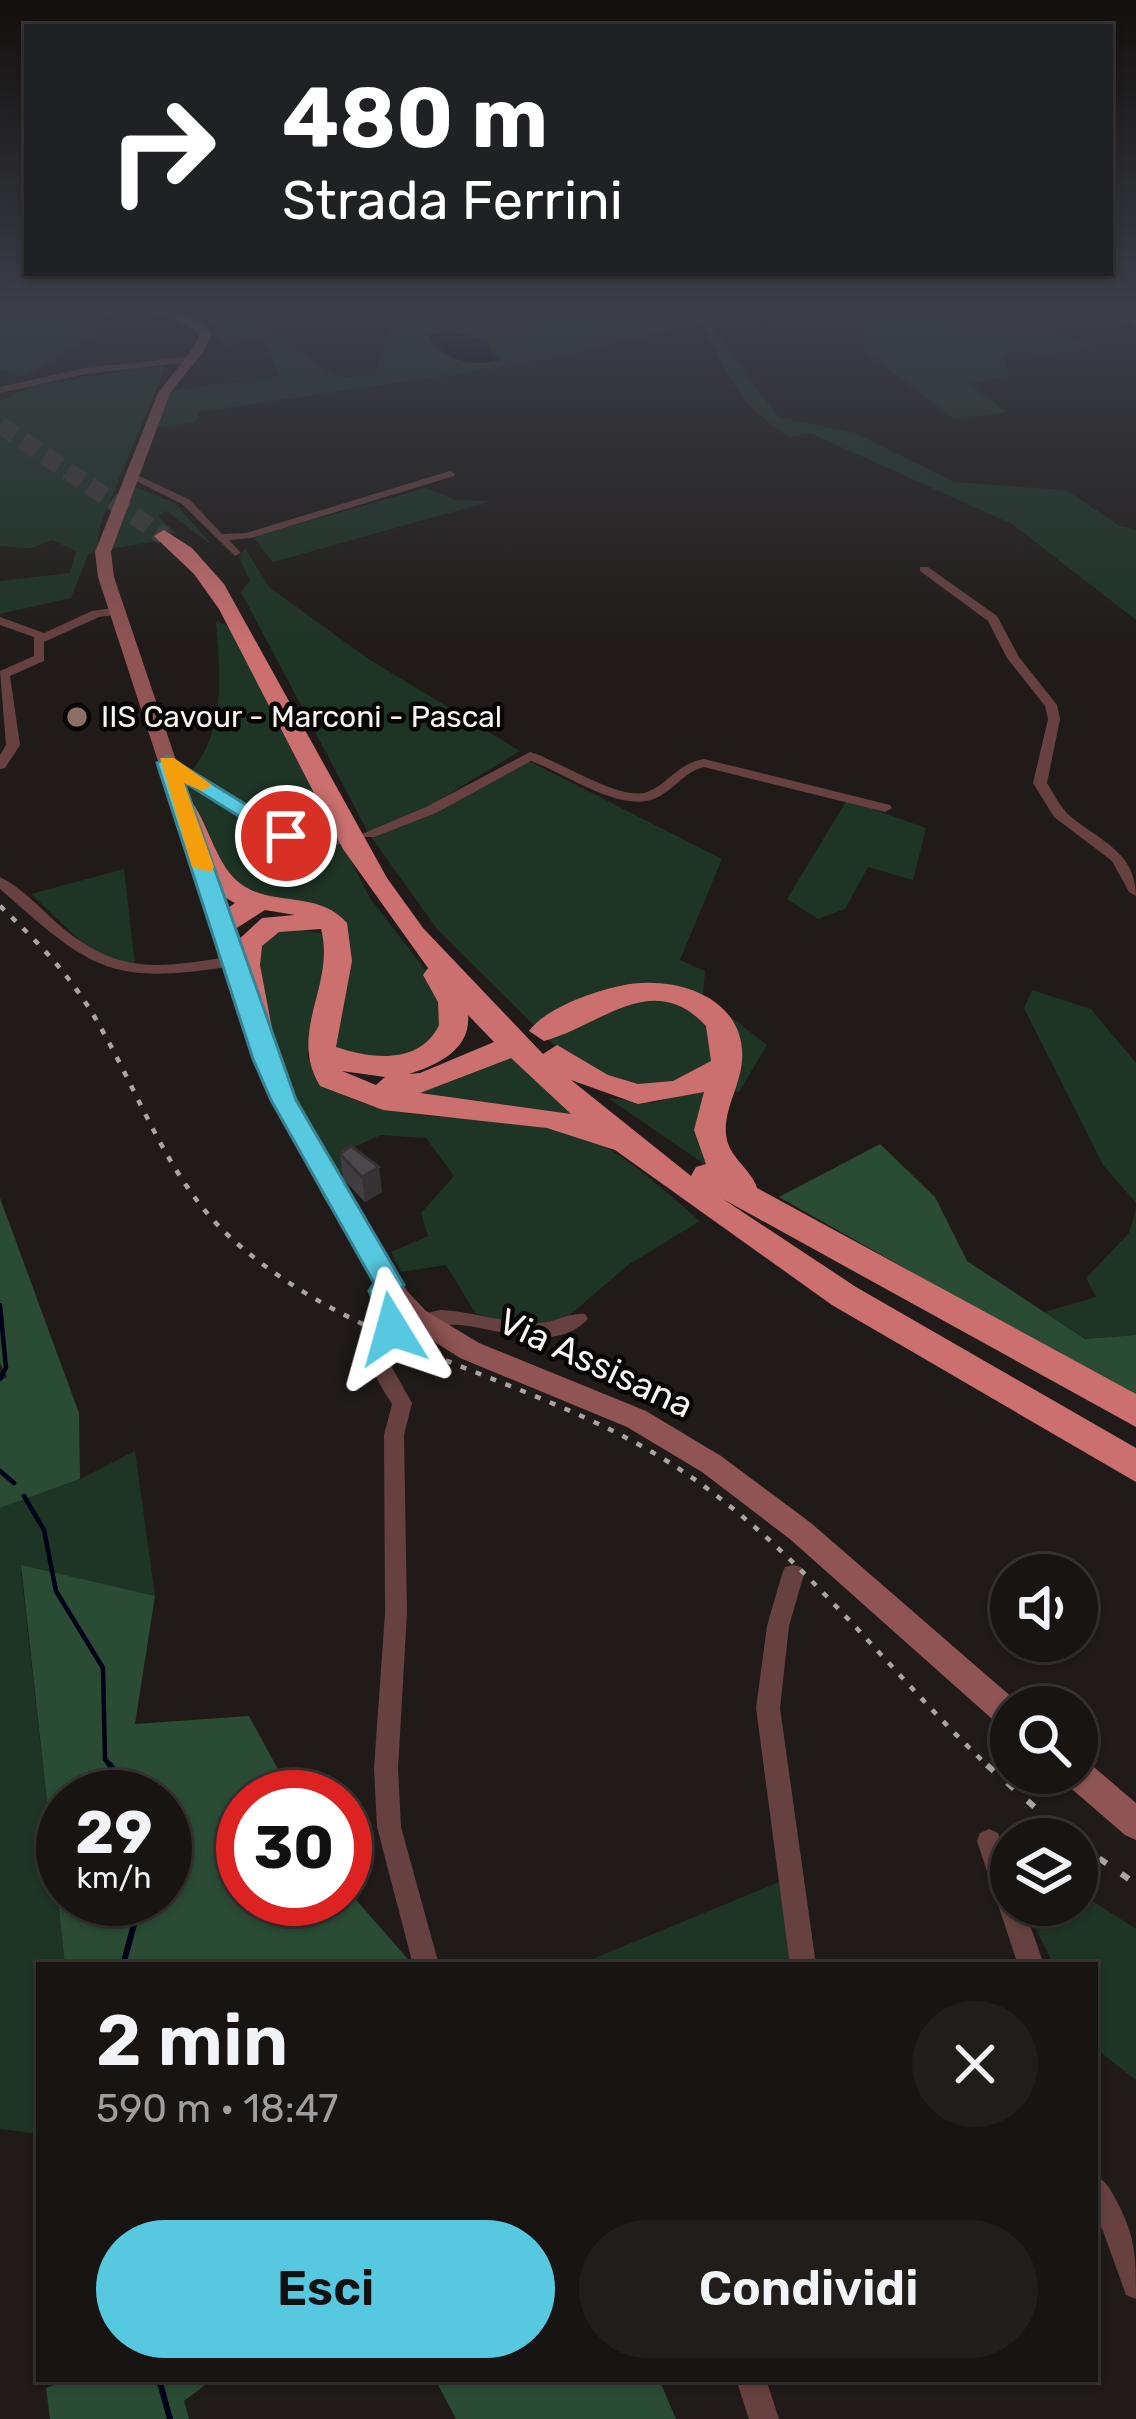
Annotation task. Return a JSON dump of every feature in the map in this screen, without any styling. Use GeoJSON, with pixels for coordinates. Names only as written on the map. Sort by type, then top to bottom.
{"type":"FeatureCollection","features":[{"type":"Feature","properties":{"kind":"highway"},"geometry":{"type":"LineString","coordinates":[[163,524],[218,584],[251,637],[382,906],[451,994],[451,1032],[427,1056],[390,1070],[357,1067],[324,1049]]}},
{"type":"Feature","properties":{"kind":"highway"},"geometry":{"type":"LineString","coordinates":[[300,732],[399,896],[469,979],[580,1086],[635,1129],[759,1208],[1136,1412]]}},
{"type":"Feature","properties":{"kind":"highway"},"geometry":{"type":"LineString","coordinates":[[183,807],[201,830],[227,888],[271,913],[339,935],[323,1069],[360,1093],[422,1106],[522,1112],[608,1140],[744,1236],[1136,1466]]}},
{"type":"Feature","properties":{"kind":"highway"},"geometry":{"type":"LineString","coordinates":[[373,880],[457,986],[563,1088],[678,1180],[805,1270]]}},
{"type":"Feature","properties":{"kind":"highway"},"geometry":{"type":"LineString","coordinates":[[222,925],[271,913]]}},
{"type":"Feature","properties":{"kind":"highway"},"geometry":{"type":"LineString","coordinates":[[259,1039],[259,1011],[245,953],[271,913]]}},
{"type":"Feature","properties":{"kind":"highway"},"geometry":{"type":"LineString","coordinates":[[469,979],[585,1078],[606,1089],[656,1097],[698,1085],[722,1068]]}},
{"type":"Feature","properties":{"kind":"highway"},"geometry":{"type":"LineString","coordinates":[[544,1031],[608,997],[658,990],[684,996],[718,1022],[726,1036],[710,1138],[726,1171],[740,1185],[961,1309],[1007,1342]]}},
{"type":"Feature","properties":{"kind":"highway"},"geometry":{"type":"LineString","coordinates":[[324,1049],[350,1075],[387,1085],[424,1083],[504,1049]]}},
{"type":"Feature","properties":{"kind":"main road","name":"Via Assisana"},"geometry":{"type":"LineString","coordinates":[[154,420],[103,552],[106,577],[259,1039],[284,1100],[389,1285],[420,1321],[656,1428],[807,1564],[990,1700]]}},
{"type":"Feature","properties":{"kind":"main road"},"geometry":{"type":"LineString","coordinates":[[1098,1791],[1136,1824]]}},
{"type":"Feature","properties":{"kind":"street"},"geometry":{"type":"LineString","coordinates":[[219,537],[247,536],[449,475]]}},
{"type":"Feature","properties":{"kind":"street"},"geometry":{"type":"LineString","coordinates":[[131,476],[186,502],[235,554]]}},
{"type":"Feature","properties":{"kind":"street"},"geometry":{"type":"LineString","coordinates":[[924,569],[993,619],[1013,658],[1042,690],[1054,719],[1040,783],[1060,814],[1118,859],[1136,892]]}},
{"type":"Feature","properties":{"kind":"street"},"geometry":{"type":"LineString","coordinates":[[86,619],[101,601],[106,577]]}},
{"type":"Feature","properties":{"kind":"street"},"geometry":{"type":"LineString","coordinates":[[0,765],[13,745],[3,679],[40,658],[34,644],[44,638],[86,619],[119,612]]}},
{"type":"Feature","properties":{"kind":"street"},"geometry":{"type":"LineString","coordinates":[[86,619],[105,620],[131,649]]}},
{"type":"Feature","properties":{"kind":"street"},"geometry":{"type":"LineString","coordinates":[[0,621],[44,638]]}},
{"type":"Feature","properties":{"kind":"street"},"geometry":{"type":"LineString","coordinates":[[369,834],[431,810],[530,756],[632,798],[651,796],[689,765],[704,763],[885,808]]}},
{"type":"Feature","properties":{"kind":"street"},"geometry":{"type":"LineString","coordinates":[[167,763],[286,836],[316,844],[342,841]]}},
{"type":"Feature","properties":{"kind":"street"},"geometry":{"type":"LineString","coordinates":[[0,881],[109,968],[167,970],[233,961]]}},
{"type":"Feature","properties":{"kind":"street"},"geometry":{"type":"LineString","coordinates":[[389,1285],[383,1291],[394,1317],[378,1365],[403,1403],[394,1435],[392,1474],[394,1690],[386,1768],[389,1827],[425,1962]]}},
{"type":"Feature","properties":{"kind":"street"},"geometry":{"type":"LineString","coordinates":[[420,1321],[457,1315],[548,1334],[578,1319]]}},
{"type":"Feature","properties":{"kind":"street"},"geometry":{"type":"LineString","coordinates":[[803,1962],[768,1708],[778,1626],[807,1564]]}},
{"type":"Feature","properties":{"kind":"street"},"geometry":{"type":"LineString","coordinates":[[989,1841],[1030,1962]]}},
{"type":"Feature","properties":{"kind":"street"},"geometry":{"type":"LineString","coordinates":[[1098,2195],[1115,2224],[1136,2285]]}},
{"type":"Feature","properties":{"kind":"street"},"geometry":{"type":"LineString","coordinates":[[753,2382],[764,2419]]}},
{"type":"Feature","properties":{"kind":"green space"},"geometry":{"type":"Polygon","coordinates":[[[0,420],[143,420],[101,523],[96,550],[88,555],[71,598],[0,614],[0,581],[70,573],[76,551],[53,540],[31,548],[0,546],[0,420]]]}},
{"type":"Feature","properties":{"kind":"green space"},"geometry":{"type":"Polygon","coordinates":[[[157,420],[196,420],[195,422],[154,428],[157,420]]]}},
{"type":"Feature","properties":{"kind":"green space"},"geometry":{"type":"Polygon","coordinates":[[[765,420],[792,420],[855,433],[954,482],[1066,490],[1120,526],[1136,529],[1136,620],[1012,524],[810,433],[789,437],[765,420]]]}},
{"type":"Feature","properties":{"kind":"green space"},"geometry":{"type":"Polygon","coordinates":[[[134,486],[176,504],[212,545],[166,511],[158,516],[179,536],[172,533],[162,540],[111,549],[134,486]]]}},
{"type":"Feature","properties":{"kind":"green space"},"geometry":{"type":"Polygon","coordinates":[[[425,488],[456,500],[492,501],[273,562],[253,537],[425,488]]]}},
{"type":"Feature","properties":{"kind":"green space"},"geometry":{"type":"Polygon","coordinates":[[[245,548],[269,587],[367,658],[520,751],[439,800],[529,761],[722,859],[680,960],[705,971],[703,995],[767,1045],[739,1092],[710,1092],[723,1177],[608,1098],[654,1103],[692,1091],[635,1093],[565,1056],[437,929],[369,834],[241,592],[250,581],[239,557],[245,548]]]}},
{"type":"Feature","properties":{"kind":"green space"},"geometry":{"type":"Polygon","coordinates":[[[216,621],[232,627],[370,898],[446,997],[448,1031],[433,1049],[363,1065],[333,1045],[349,943],[227,880],[181,781],[207,747],[214,727],[219,685],[216,621]]]}},
{"type":"Feature","properties":{"kind":"green space"},"geometry":{"type":"Polygon","coordinates":[[[847,800],[926,828],[913,880],[868,867],[845,909],[818,919],[787,899],[847,800]]]}},
{"type":"Feature","properties":{"kind":"green space"},"geometry":{"type":"Polygon","coordinates":[[[124,869],[135,966],[91,951],[31,894],[124,869]]]}},
{"type":"Feature","properties":{"kind":"green space"},"geometry":{"type":"Polygon","coordinates":[[[281,926],[329,935],[334,948],[307,1055],[324,1081],[350,1098],[383,1109],[533,1123],[581,1134],[636,1167],[700,1221],[628,1265],[556,1327],[526,1327],[476,1314],[446,1265],[401,1272],[391,1252],[428,1236],[421,1213],[454,1176],[426,1138],[381,1135],[354,1147],[363,1158],[339,1175],[290,1091],[264,1027],[257,963],[263,934],[281,926]]]}},
{"type":"Feature","properties":{"kind":"green space"},"geometry":{"type":"Polygon","coordinates":[[[1032,990],[1091,1009],[1136,1063],[1136,1203],[1103,1165],[1024,1008],[1032,990]]]}},
{"type":"Feature","properties":{"kind":"green space"},"geometry":{"type":"Polygon","coordinates":[[[511,1051],[592,1126],[385,1089],[511,1051]]]}},
{"type":"Feature","properties":{"kind":"green space"},"geometry":{"type":"Polygon","coordinates":[[[880,1144],[935,1197],[967,1261],[1085,1339],[1136,1335],[1136,1399],[779,1197],[880,1144]]]}},
{"type":"Feature","properties":{"kind":"green space"},"geometry":{"type":"Polygon","coordinates":[[[0,1198],[79,1413],[80,1479],[0,1508],[0,1381],[7,1377],[0,1363],[0,1198]]]}},
{"type":"Feature","properties":{"kind":"green space"},"geometry":{"type":"Polygon","coordinates":[[[1136,1208],[1136,1335],[1086,1339],[1044,1312],[1096,1297],[1086,1278],[1129,1233],[1136,1208]]]}},
{"type":"Feature","properties":{"kind":"green space"},"geometry":{"type":"Polygon","coordinates":[[[135,1451],[155,1596],[21,1571],[43,1770],[36,1770],[36,1926],[61,1926],[65,1962],[36,1962],[36,2134],[0,2129],[0,1508],[80,1479],[135,1451]]]}},
{"type":"Feature","properties":{"kind":"green space"},"geometry":{"type":"Polygon","coordinates":[[[21,1565],[155,1596],[135,1724],[249,1716],[278,1770],[216,1770],[216,1926],[372,1926],[372,1918],[410,1962],[65,1962],[61,1926],[192,1926],[192,1770],[44,1770],[21,1565]]]}},
{"type":"Feature","properties":{"kind":"green space"},"geometry":{"type":"Polygon","coordinates":[[[791,1877],[803,1962],[585,1962],[791,1877]]]}},
{"type":"Feature","properties":{"kind":"green space"},"geometry":{"type":"Polygon","coordinates":[[[1098,1905],[1136,1929],[1136,2080],[1098,2050],[1098,1962],[1052,1962],[1034,1926],[1098,1926],[1098,1905]]]}},
{"type":"Feature","properties":{"kind":"green space"},"geometry":{"type":"Polygon","coordinates":[[[63,2382],[209,2382],[184,2401],[189,2419],[50,2419],[46,2388],[63,2382]]]}},
{"type":"Feature","properties":{"kind":"green space"},"geometry":{"type":"Polygon","coordinates":[[[437,2382],[660,2382],[676,2419],[456,2419],[437,2382]]]}},
{"type":"Feature","properties":{"kind":"building"},"geometry":{"type":"Polygon","coordinates":[[[351,1146],[379,1167],[362,1177],[340,1154],[351,1146]]]}},
{"type":"Feature","properties":{"kind":"waterway"},"geometry":{"type":"LineString","coordinates":[[0,1305],[6,1368],[0,1379]]}},
{"type":"Feature","properties":{"kind":"waterway"},"geometry":{"type":"LineString","coordinates":[[0,1471],[14,1483]]}},
{"type":"Feature","properties":{"kind":"waterway"},"geometry":{"type":"LineString","coordinates":[[24,1496],[44,1530],[56,1591],[103,1668],[105,1759],[112,1768]]}},
{"type":"Feature","properties":{"kind":"waterway"},"geometry":{"type":"LineString","coordinates":[[110,1765],[114,1770]]}},
{"type":"Feature","properties":{"kind":"waterway"},"geometry":{"type":"LineString","coordinates":[[124,1962],[134,1926]]}},
{"type":"Feature","properties":{"kind":"waterway"},"geometry":{"type":"LineString","coordinates":[[160,2382],[170,2419]]}},
{"type":"Feature","properties":{"kind":"tunnel"},"geometry":{"type":"LineString","coordinates":[[0,425],[164,536]]}},
{"type":"Feature","properties":{"kind":"railway"},"geometry":{"type":"LineString","coordinates":[[0,906],[51,958],[84,1001],[171,1162],[232,1239],[329,1307],[600,1425],[701,1484],[789,1559],[987,1765]]}},
{"type":"Feature","properties":{"kind":"railway"},"geometry":{"type":"LineString","coordinates":[[987,1765],[1047,1818]]}},
{"type":"Feature","properties":{"kind":"railway"},"geometry":{"type":"LineString","coordinates":[[987,1765],[990,1768]]}},
{"type":"Feature","properties":{"kind":"railway"},"geometry":{"type":"LineString","coordinates":[[1098,1858],[1136,1884]]}},
{"type":"Feature","properties":{"kind":"slow traffic"},"geometry":{"type":"LineString","coordinates":[[202,785],[167,763],[203,867]]}},
{"type":"Feature","properties":{"kind":"place","name":"IIS Cavour - Marconi - Pascal"},"geometry":{"type":"Point","coordinates":[77,717]}},
{"type":"Feature","properties":{"kind":"route"},"geometry":{"type":"LineString","coordinates":[[286,836],[167,763],[266,1059],[284,1100],[389,1285],[383,1291],[394,1317],[392,1329]]}}]}
